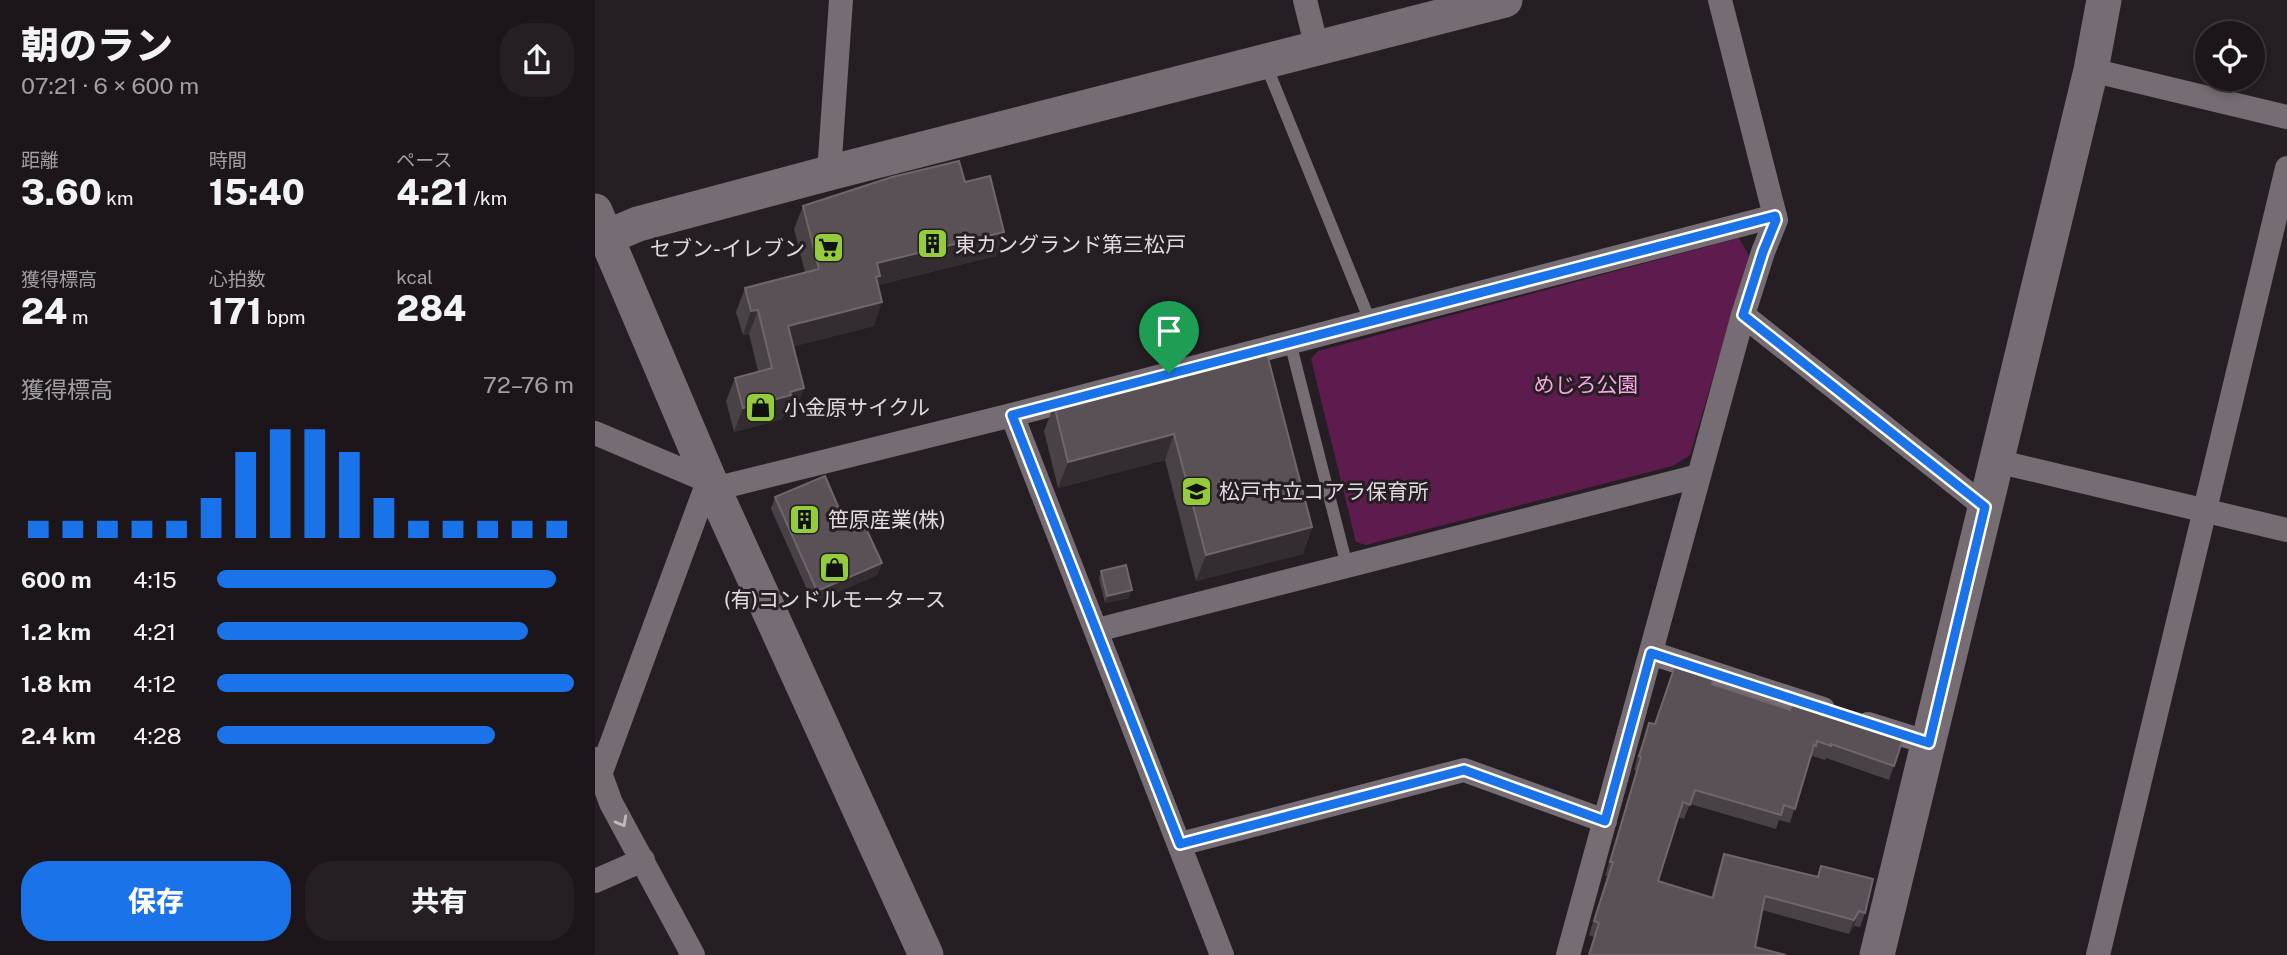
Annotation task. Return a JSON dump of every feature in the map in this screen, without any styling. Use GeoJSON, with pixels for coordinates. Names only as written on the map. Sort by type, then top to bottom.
{"type":"FeatureCollection","features":[{"type":"Feature","properties":{"kind":"street"},"geometry":{"type":"LineString","coordinates":[[829,173],[841,0]]}},
{"type":"Feature","properties":{"kind":"street"},"geometry":{"type":"LineString","coordinates":[[1305,0],[1317,48]]}},
{"type":"Feature","properties":{"kind":"street"},"geometry":{"type":"LineString","coordinates":[[926,955],[711,483],[601,224],[638,223],[1505,0]]}},
{"type":"Feature","properties":{"kind":"street"},"geometry":{"type":"LineString","coordinates":[[1568,955],[1743,315],[1776,220],[1720,0]]}},
{"type":"Feature","properties":{"kind":"street"},"geometry":{"type":"LineString","coordinates":[[1877,955],[2091,70],[2104,0]]}},
{"type":"Feature","properties":{"kind":"street"},"geometry":{"type":"LineString","coordinates":[[2091,70],[2287,117]]}},
{"type":"Feature","properties":{"kind":"street"},"geometry":{"type":"LineString","coordinates":[[2098,955],[2287,167]]}},
{"type":"Feature","properties":{"kind":"street"},"geometry":{"type":"LineString","coordinates":[[595,433],[711,483],[1012,415],[1775,216]]}},
{"type":"Feature","properties":{"kind":"street"},"geometry":{"type":"LineString","coordinates":[[1743,315],[1985,507]]}},
{"type":"Feature","properties":{"kind":"street"},"geometry":{"type":"LineString","coordinates":[[1012,415],[1222,955]]}},
{"type":"Feature","properties":{"kind":"street"},"geometry":{"type":"LineString","coordinates":[[1996,461],[2287,530]]}},
{"type":"Feature","properties":{"kind":"street"},"geometry":{"type":"LineString","coordinates":[[1097,630],[1699,476]]}},
{"type":"Feature","properties":{"kind":"street"},"geometry":{"type":"LineString","coordinates":[[693,955],[611,803],[598,765],[711,483]]}},
{"type":"Feature","properties":{"kind":"street"},"geometry":{"type":"LineString","coordinates":[[1651,653],[1929,743]]}},
{"type":"Feature","properties":{"kind":"street"},"geometry":{"type":"LineString","coordinates":[[1180,844],[1464,770],[1605,821]]}},
{"type":"Feature","properties":{"kind":"street"},"geometry":{"type":"LineString","coordinates":[[595,881],[643,860]]}},
{"type":"Feature","properties":{"kind":"lane"},"geometry":{"type":"LineString","coordinates":[[1265,61],[1370,321]]}},
{"type":"Feature","properties":{"kind":"lane"},"geometry":{"type":"LineString","coordinates":[[1290,342],[1347,566]]}},
{"type":"Feature","properties":{"kind":"green space","name":"めじろ公園"},"geometry":{"type":"Polygon","coordinates":[[[1739,238],[1749,256],[1690,455],[1673,466],[1366,545],[1356,542],[1311,359],[1318,351],[1739,238]]]}},
{"type":"Feature","properties":{"kind":"building"},"geometry":{"type":"Polygon","coordinates":[[[959,161],[965,182],[990,176],[1004,232],[877,263],[880,276],[876,277],[882,302],[788,326],[804,388],[790,392],[791,395],[743,408],[735,378],[772,368],[758,310],[751,311],[745,288],[819,269],[803,206],[892,177],[959,161]]]}},
{"type":"Feature","properties":{"kind":"building"},"geometry":{"type":"Polygon","coordinates":[[[1266,350],[1312,527],[1206,555],[1174,434],[1068,462],[1054,405],[1068,401],[1079,393],[1090,397],[1266,350]]]}},
{"type":"Feature","properties":{"kind":"building"},"geometry":{"type":"Polygon","coordinates":[[[825,476],[846,525],[851,523],[855,531],[865,526],[882,563],[817,591],[775,497],[825,476]]]}},
{"type":"Feature","properties":{"kind":"building"},"geometry":{"type":"Polygon","coordinates":[[[1126,565],[1132,590],[1107,596],[1101,571],[1126,565]]]}},
{"type":"Feature","properties":{"kind":"building"},"geometry":{"type":"Polygon","coordinates":[[[1675,666],[1713,680],[1712,684],[1790,710],[1794,699],[1900,733],[1898,737],[1903,739],[1894,766],[1817,741],[1795,809],[1784,805],[1781,815],[1695,790],[1690,805],[1683,802],[1658,881],[1713,898],[1724,854],[1818,877],[1821,866],[1873,879],[1865,913],[1859,911],[1854,920],[1765,896],[1755,947],[1786,955],[1589,955],[1599,923],[1594,921],[1613,862],[1610,862],[1641,757],[1639,756],[1649,723],[1655,724],[1675,666]]]}},
{"type":"Feature","properties":{"kind":"place","name":"東カングランド第三松戸"},"geometry":{"type":"Point","coordinates":[932,244]}},
{"type":"Feature","properties":{"kind":"place","name":"セブン-イレブン"},"geometry":{"type":"Point","coordinates":[828,248]}},
{"type":"Feature","properties":{"kind":"place","name":"小金原サイクル"},"geometry":{"type":"Point","coordinates":[761,407]}},
{"type":"Feature","properties":{"kind":"place","name":"松戸市立コアラ保育所"},"geometry":{"type":"Point","coordinates":[1196,491]}},
{"type":"Feature","properties":{"kind":"place","name":"笹原産業(株)"},"geometry":{"type":"Point","coordinates":[805,519]}},
{"type":"Feature","properties":{"kind":"place","name":"(有)コンドルモータース"},"geometry":{"type":"Point","coordinates":[835,567]}},
{"type":"Feature","properties":{"kind":"route"},"geometry":{"type":"LineString","coordinates":[[1775,216],[1776,220],[1743,315],[1985,507],[1929,743],[1651,653],[1605,821],[1464,770],[1180,844],[1012,415],[1169,373],[1775,216]]}}]}
